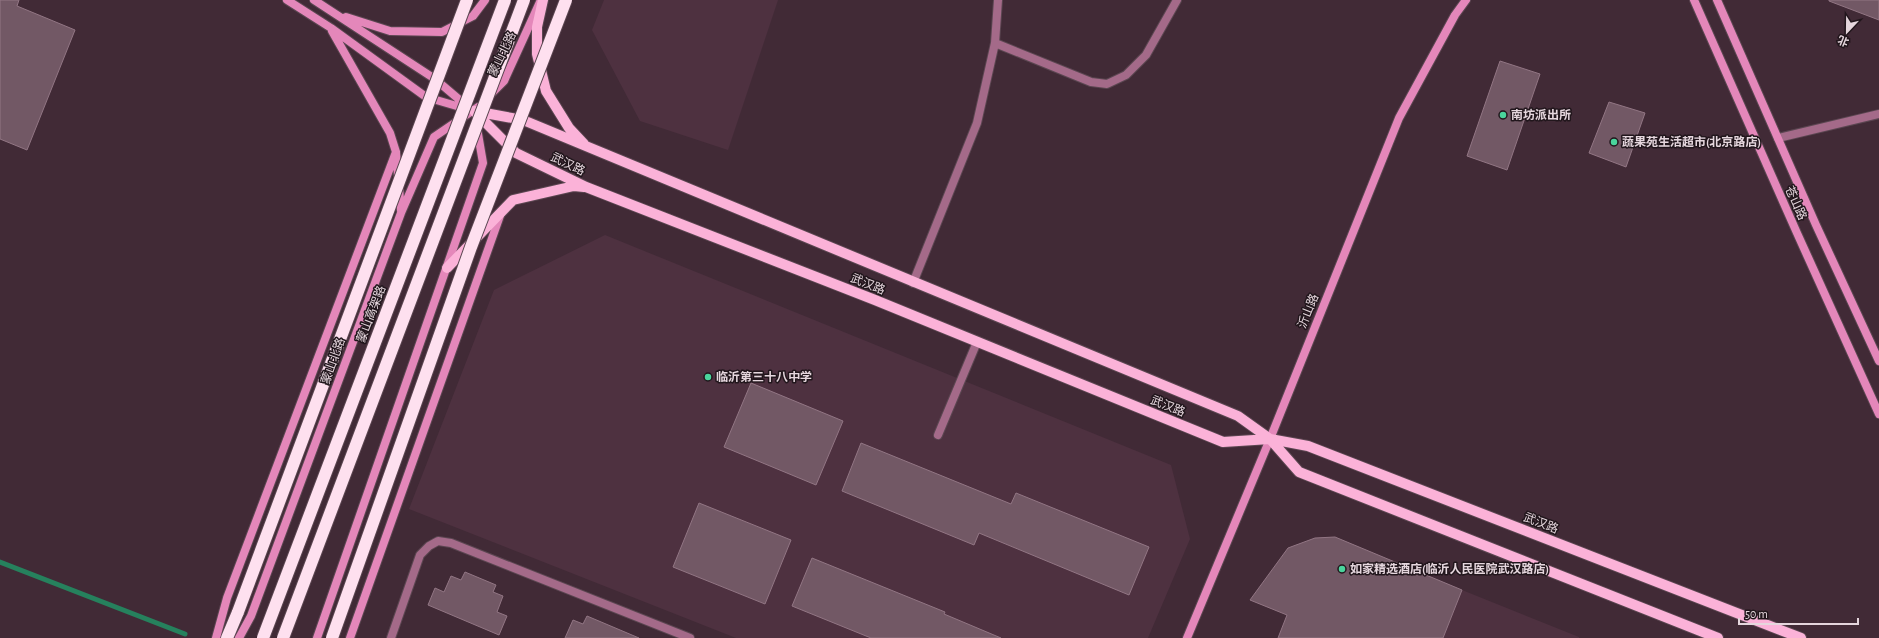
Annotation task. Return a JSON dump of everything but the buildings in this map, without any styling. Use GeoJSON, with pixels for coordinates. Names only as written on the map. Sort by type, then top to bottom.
{"type":"FeatureCollection","features":[{"type":"Feature","properties":{"kind":"highway"},"geometry":{"type":"LineString","coordinates":[[227,638],[467,0]]}},
{"type":"Feature","properties":{"kind":"highway","name":"蒙山高架路"},"geometry":{"type":"LineString","coordinates":[[263,638],[505,0]]}},
{"type":"Feature","properties":{"kind":"highway"},"geometry":{"type":"LineString","coordinates":[[283,638],[524,0]]}},
{"type":"Feature","properties":{"kind":"highway"},"geometry":{"type":"LineString","coordinates":[[332,638],[471,247],[566,0]]}},
{"type":"Feature","properties":{"kind":"main road","name":"武汉路"},"geometry":{"type":"LineString","coordinates":[[287,0],[331,28],[426,97],[474,111],[523,120],[913,283],[1238,416],[1270,439],[1299,472],[1718,638]]}},
{"type":"Feature","properties":{"kind":"main road","name":"武汉路"},"geometry":{"type":"LineString","coordinates":[[314,0],[435,79],[474,111],[516,153],[586,187],[977,342],[1223,442],[1270,439],[1308,446],[1801,638]]}},
{"type":"Feature","properties":{"kind":"main road"},"geometry":{"type":"LineString","coordinates":[[337,14],[390,31],[442,32],[473,16],[485,0]]}},
{"type":"Feature","properties":{"kind":"main road","name":"蒙山北路"},"geometry":{"type":"LineString","coordinates":[[317,638],[483,163],[474,111],[473,67],[499,0]]}},
{"type":"Feature","properties":{"kind":"main road"},"geometry":{"type":"LineString","coordinates":[[541,0],[537,27],[538,54],[546,90],[569,128],[586,146]]}},
{"type":"Feature","properties":{"kind":"main road","name":"蒙山北路"},"geometry":{"type":"LineString","coordinates":[[239,638],[251,616],[402,213],[434,136],[474,111],[504,81],[541,0]]}},
{"type":"Feature","properties":{"kind":"main road","name":"沂山路"},"geometry":{"type":"LineString","coordinates":[[1187,638],[1270,439],[1400,118],[1455,15],[1466,0]]}},
{"type":"Feature","properties":{"kind":"main road","name":"苍山路"},"geometry":{"type":"LineString","coordinates":[[1694,0],[1879,414]]}},
{"type":"Feature","properties":{"kind":"main road","name":"苍山路"},"geometry":{"type":"LineString","coordinates":[[1717,0],[1879,361]]}},
{"type":"Feature","properties":{"kind":"main road"},"geometry":{"type":"LineString","coordinates":[[331,28],[390,132],[396,152],[402,213]]}},
{"type":"Feature","properties":{"kind":"main road"},"geometry":{"type":"LineString","coordinates":[[216,638],[226,598],[396,152]]}},
{"type":"Feature","properties":{"kind":"main road"},"geometry":{"type":"LineString","coordinates":[[447,268],[513,200],[574,186],[586,187]]}},
{"type":"Feature","properties":{"kind":"main road"},"geometry":{"type":"LineString","coordinates":[[350,638],[503,209]]}},
{"type":"Feature","properties":{"kind":"street"},"geometry":{"type":"LineString","coordinates":[[913,283],[977,123],[995,43],[998,0]]}},
{"type":"Feature","properties":{"kind":"street"},"geometry":{"type":"LineString","coordinates":[[995,43],[1091,82],[1107,84],[1126,75],[1146,55],[1177,0]]}},
{"type":"Feature","properties":{"kind":"street"},"geometry":{"type":"LineString","coordinates":[[1778,138],[1879,114]]}},
{"type":"Feature","properties":{"kind":"street"},"geometry":{"type":"LineString","coordinates":[[938,435],[977,342]]}},
{"type":"Feature","properties":{"kind":"street"},"geometry":{"type":"LineString","coordinates":[[391,638],[420,555],[429,546],[438,541],[451,544],[672,635],[690,638]]}},
{"type":"Feature","properties":{"kind":"shaded area"},"geometry":{"type":"Polygon","coordinates":[[[604,0],[778,0],[728,150],[640,121],[592,30],[604,0]]]}},
{"type":"Feature","properties":{"kind":"shaded area","name":"临沂第三十八中学"},"geometry":{"type":"Polygon","coordinates":[[[605,235],[1171,465],[1190,539],[1148,638],[736,638],[409,509],[494,290],[605,235]]]}},
{"type":"Feature","properties":{"kind":"shaded area"},"geometry":{"type":"Polygon","coordinates":[[[1462,590],[1579,637],[1579,638],[1443,638],[1462,590]]]}},
{"type":"Feature","properties":{"kind":"waterway"},"geometry":{"type":"LineString","coordinates":[[0,562],[185,634]]}},
{"type":"Feature","properties":{"kind":"place","name":"南坊派出所"},"geometry":{"type":"Point","coordinates":[1503,115]}},
{"type":"Feature","properties":{"kind":"place","name":"蔬果苑生活超市(北京路店)"},"geometry":{"type":"Point","coordinates":[1614,142]}},
{"type":"Feature","properties":{"kind":"place","name":"临沂第三十八中学"},"geometry":{"type":"Point","coordinates":[708,377]}},
{"type":"Feature","properties":{"kind":"place","name":"如家精选酒店(临沂人民医院武汉路店)"},"geometry":{"type":"Point","coordinates":[1342,569]}}]}
